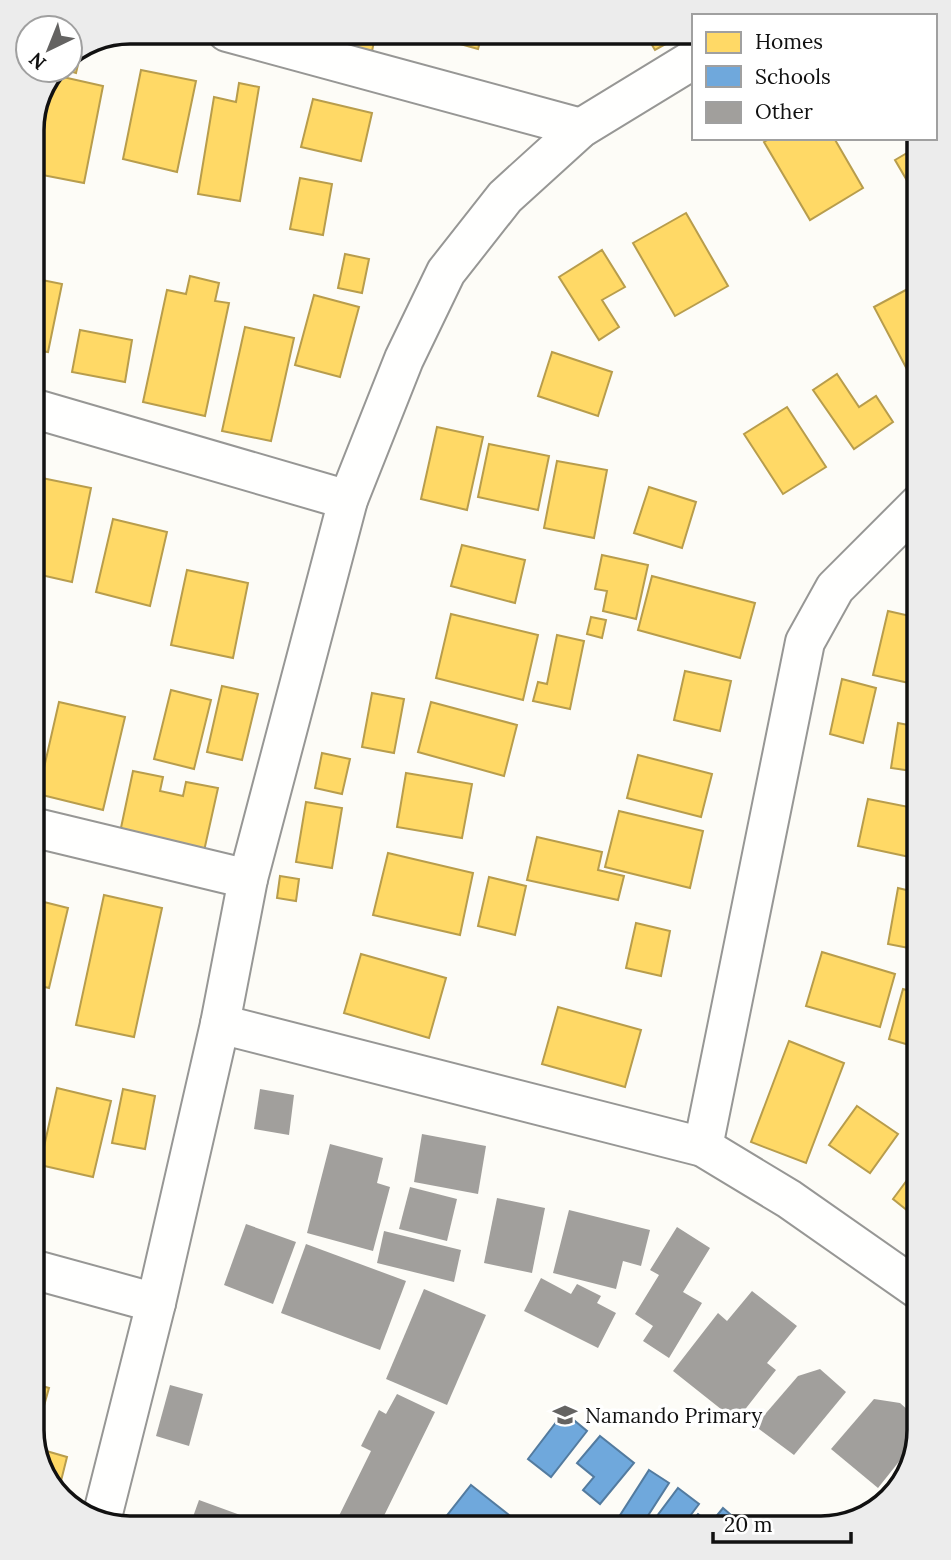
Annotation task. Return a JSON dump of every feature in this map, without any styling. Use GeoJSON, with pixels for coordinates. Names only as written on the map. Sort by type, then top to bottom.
{"type":"FeatureCollection","features":[{"type":"Feature","properties":{"kind":"street"},"geometry":{"type":"LineString","coordinates":[[271,44],[581,128]]}},
{"type":"Feature","properties":{"kind":"street"},"geometry":{"type":"LineString","coordinates":[[103,1512],[156,1303],[220,1024],[248,879],[348,500],[404,359],[446,272],[505,197],[581,128],[692,60]]}},
{"type":"Feature","properties":{"kind":"street"},"geometry":{"type":"LineString","coordinates":[[44,411],[348,500]]}},
{"type":"Feature","properties":{"kind":"street"},"geometry":{"type":"LineString","coordinates":[[703,1147],[804,642],[835,588],[907,517]]}},
{"type":"Feature","properties":{"kind":"street"},"geometry":{"type":"LineString","coordinates":[[44,830],[248,879]]}},
{"type":"Feature","properties":{"kind":"street"},"geometry":{"type":"LineString","coordinates":[[220,1024],[703,1147],[789,1199],[907,1282]]}},
{"type":"Feature","properties":{"kind":"street"},"geometry":{"type":"LineString","coordinates":[[44,1272],[156,1303]]}},
{"type":"Feature","properties":{"kind":"building: Homes"},"geometry":{"type":"Polygon","coordinates":[[[316,44],[374,44],[371,56],[316,44]]]}},
{"type":"Feature","properties":{"kind":"building: Homes"},"geometry":{"type":"Polygon","coordinates":[[[460,44],[479,44],[478,49],[460,44]]]}},
{"type":"Feature","properties":{"kind":"building: Homes"},"geometry":{"type":"Polygon","coordinates":[[[651,44],[666,44],[655,50],[651,44]]]}},
{"type":"Feature","properties":{"kind":"building: Homes"},"geometry":{"type":"Polygon","coordinates":[[[141,70],[196,81],[177,172],[123,159],[141,70]]]}},
{"type":"Feature","properties":{"kind":"building: Homes"},"geometry":{"type":"Polygon","coordinates":[[[84,82],[103,86],[84,183],[44,175],[45,113],[57,84],[84,84],[84,82]]]}},
{"type":"Feature","properties":{"kind":"building: Homes"},"geometry":{"type":"Polygon","coordinates":[[[239,83],[259,87],[240,201],[198,194],[214,97],[236,102],[239,83]]]}},
{"type":"Feature","properties":{"kind":"building: Homes"},"geometry":{"type":"Polygon","coordinates":[[[313,99],[372,113],[361,161],[301,147],[313,99]]]}},
{"type":"Feature","properties":{"kind":"building: Homes"},"geometry":{"type":"Polygon","coordinates":[[[835,140],[863,188],[810,220],[764,142],[835,140]]]}},
{"type":"Feature","properties":{"kind":"building: Homes"},"geometry":{"type":"Polygon","coordinates":[[[907,153],[907,180],[895,160],[907,153]]]}},
{"type":"Feature","properties":{"kind":"building: Homes"},"geometry":{"type":"Polygon","coordinates":[[[300,178],[332,184],[323,235],[290,229],[300,178]]]}},
{"type":"Feature","properties":{"kind":"building: Homes"},"geometry":{"type":"Polygon","coordinates":[[[686,213],[728,286],[675,316],[633,243],[686,213]]]}},
{"type":"Feature","properties":{"kind":"building: Homes"},"geometry":{"type":"Polygon","coordinates":[[[602,250],[625,287],[602,300],[619,327],[599,340],[559,277],[602,250]]]}},
{"type":"Feature","properties":{"kind":"building: Homes"},"geometry":{"type":"Polygon","coordinates":[[[345,254],[369,259],[362,293],[338,288],[345,254]]]}},
{"type":"Feature","properties":{"kind":"building: Homes"},"geometry":{"type":"Polygon","coordinates":[[[190,276],[219,283],[215,301],[229,303],[205,416],[143,402],[167,290],[186,294],[190,276]]]}},
{"type":"Feature","properties":{"kind":"building: Homes"},"geometry":{"type":"Polygon","coordinates":[[[44,280],[62,284],[48,352],[44,351],[44,280]]]}},
{"type":"Feature","properties":{"kind":"building: Homes"},"geometry":{"type":"Polygon","coordinates":[[[907,289],[907,369],[874,307],[907,289]]]}},
{"type":"Feature","properties":{"kind":"building: Homes"},"geometry":{"type":"Polygon","coordinates":[[[314,295],[359,307],[340,377],[295,365],[314,295]]]}},
{"type":"Feature","properties":{"kind":"building: Homes"},"geometry":{"type":"Polygon","coordinates":[[[245,327],[294,338],[271,441],[222,431],[245,327]]]}},
{"type":"Feature","properties":{"kind":"building: Homes"},"geometry":{"type":"Polygon","coordinates":[[[80,330],[132,340],[125,382],[72,372],[80,330]]]}},
{"type":"Feature","properties":{"kind":"building: Homes"},"geometry":{"type":"Polygon","coordinates":[[[552,352],[612,372],[598,416],[538,396],[552,352]]]}},
{"type":"Feature","properties":{"kind":"building: Homes"},"geometry":{"type":"Polygon","coordinates":[[[837,374],[859,407],[876,396],[893,422],[854,449],[813,390],[837,374]]]}},
{"type":"Feature","properties":{"kind":"building: Homes"},"geometry":{"type":"Polygon","coordinates":[[[787,407],[826,467],[783,494],[744,434],[787,407]]]}},
{"type":"Feature","properties":{"kind":"building: Homes"},"geometry":{"type":"Polygon","coordinates":[[[437,427],[483,437],[467,510],[421,499],[437,427]]]}},
{"type":"Feature","properties":{"kind":"building: Homes"},"geometry":{"type":"Polygon","coordinates":[[[489,444],[549,456],[538,510],[478,497],[489,444]]]}},
{"type":"Feature","properties":{"kind":"building: Homes"},"geometry":{"type":"Polygon","coordinates":[[[557,461],[607,470],[594,538],[544,528],[557,461]]]}},
{"type":"Feature","properties":{"kind":"building: Homes"},"geometry":{"type":"Polygon","coordinates":[[[44,478],[91,488],[72,582],[44,576],[44,478]]]}},
{"type":"Feature","properties":{"kind":"building: Homes"},"geometry":{"type":"Polygon","coordinates":[[[649,487],[696,502],[682,548],[634,533],[649,487]]]}},
{"type":"Feature","properties":{"kind":"building: Homes"},"geometry":{"type":"Polygon","coordinates":[[[113,519],[167,532],[150,606],[96,592],[113,519]]]}},
{"type":"Feature","properties":{"kind":"building: Homes"},"geometry":{"type":"Polygon","coordinates":[[[462,545],[525,560],[515,603],[451,586],[462,545]]]}},
{"type":"Feature","properties":{"kind":"building: Homes"},"geometry":{"type":"Polygon","coordinates":[[[602,555],[648,565],[636,619],[603,611],[607,591],[595,589],[602,555]]]}},
{"type":"Feature","properties":{"kind":"building: Homes"},"geometry":{"type":"Polygon","coordinates":[[[187,570],[248,583],[233,658],[171,645],[187,570]]]}},
{"type":"Feature","properties":{"kind":"building: Homes"},"geometry":{"type":"Polygon","coordinates":[[[652,576],[755,603],[740,658],[638,630],[652,576]]]}},
{"type":"Feature","properties":{"kind":"building: Homes"},"geometry":{"type":"Polygon","coordinates":[[[888,611],[907,615],[907,683],[873,675],[888,611]]]}},
{"type":"Feature","properties":{"kind":"building: Homes"},"geometry":{"type":"Polygon","coordinates":[[[451,614],[538,635],[523,700],[436,678],[451,614]]]}},
{"type":"Feature","properties":{"kind":"building: Homes"},"geometry":{"type":"Polygon","coordinates":[[[591,617],[606,620],[602,638],[587,634],[591,617]]]}},
{"type":"Feature","properties":{"kind":"building: Homes"},"geometry":{"type":"Polygon","coordinates":[[[557,635],[584,641],[570,709],[533,701],[538,682],[547,684],[557,635]]]}},
{"type":"Feature","properties":{"kind":"building: Homes"},"geometry":{"type":"Polygon","coordinates":[[[685,671],[731,681],[720,731],[674,720],[685,671]]]}},
{"type":"Feature","properties":{"kind":"building: Homes"},"geometry":{"type":"Polygon","coordinates":[[[842,679],[876,688],[863,743],[830,734],[842,679]]]}},
{"type":"Feature","properties":{"kind":"building: Homes"},"geometry":{"type":"Polygon","coordinates":[[[222,686],[258,694],[242,760],[207,752],[222,686]]]}},
{"type":"Feature","properties":{"kind":"building: Homes"},"geometry":{"type":"Polygon","coordinates":[[[171,690],[211,700],[194,769],[154,759],[171,690]]]}},
{"type":"Feature","properties":{"kind":"building: Homes"},"geometry":{"type":"Polygon","coordinates":[[[372,693],[404,699],[394,753],[362,747],[372,693]]]}},
{"type":"Feature","properties":{"kind":"building: Homes"},"geometry":{"type":"Polygon","coordinates":[[[59,702],[125,717],[103,810],[44,795],[44,768],[59,702]]]}},
{"type":"Feature","properties":{"kind":"building: Homes"},"geometry":{"type":"Polygon","coordinates":[[[431,702],[517,725],[504,776],[418,752],[431,702]]]}},
{"type":"Feature","properties":{"kind":"building: Homes"},"geometry":{"type":"Polygon","coordinates":[[[898,723],[907,725],[907,770],[891,768],[898,723]]]}},
{"type":"Feature","properties":{"kind":"building: Homes"},"geometry":{"type":"Polygon","coordinates":[[[322,753],[350,759],[342,794],[315,788],[322,753]]]}},
{"type":"Feature","properties":{"kind":"building: Homes"},"geometry":{"type":"Polygon","coordinates":[[[638,755],[712,774],[701,817],[627,798],[638,755]]]}},
{"type":"Feature","properties":{"kind":"building: Homes"},"geometry":{"type":"Polygon","coordinates":[[[133,771],[163,777],[160,791],[183,796],[186,782],[218,788],[202,860],[118,842],[133,771]]]}},
{"type":"Feature","properties":{"kind":"building: Homes"},"geometry":{"type":"Polygon","coordinates":[[[406,773],[472,784],[462,838],[397,827],[406,773]]]}},
{"type":"Feature","properties":{"kind":"building: Homes"},"geometry":{"type":"Polygon","coordinates":[[[868,799],[907,807],[907,856],[858,846],[868,799]]]}},
{"type":"Feature","properties":{"kind":"building: Homes"},"geometry":{"type":"Polygon","coordinates":[[[306,802],[342,808],[332,868],[296,862],[306,802]]]}},
{"type":"Feature","properties":{"kind":"building: Homes"},"geometry":{"type":"Polygon","coordinates":[[[619,811],[703,831],[690,888],[605,867],[619,811]]]}},
{"type":"Feature","properties":{"kind":"building: Homes"},"geometry":{"type":"Polygon","coordinates":[[[537,837],[602,852],[598,870],[624,876],[618,900],[527,880],[537,837]]]}},
{"type":"Feature","properties":{"kind":"building: Homes"},"geometry":{"type":"Polygon","coordinates":[[[388,853],[473,873],[460,935],[373,915],[388,853]]]}},
{"type":"Feature","properties":{"kind":"building: Homes"},"geometry":{"type":"Polygon","coordinates":[[[280,876],[299,879],[296,901],[277,898],[280,876]]]}},
{"type":"Feature","properties":{"kind":"building: Homes"},"geometry":{"type":"Polygon","coordinates":[[[489,877],[526,886],[515,935],[478,926],[489,877]]]}},
{"type":"Feature","properties":{"kind":"building: Homes"},"geometry":{"type":"Polygon","coordinates":[[[898,888],[907,890],[907,948],[888,944],[898,888]]]}},
{"type":"Feature","properties":{"kind":"building: Homes"},"geometry":{"type":"Polygon","coordinates":[[[104,895],[162,908],[134,1037],[76,1025],[104,895]]]}},
{"type":"Feature","properties":{"kind":"building: Homes"},"geometry":{"type":"Polygon","coordinates":[[[44,902],[68,908],[49,988],[44,987],[44,902]]]}},
{"type":"Feature","properties":{"kind":"building: Homes"},"geometry":{"type":"Polygon","coordinates":[[[636,923],[670,931],[661,976],[626,968],[636,923]]]}},
{"type":"Feature","properties":{"kind":"building: Homes"},"geometry":{"type":"Polygon","coordinates":[[[822,952],[895,974],[880,1027],[806,1006],[822,952]]]}},
{"type":"Feature","properties":{"kind":"building: Homes"},"geometry":{"type":"Polygon","coordinates":[[[361,954],[446,978],[429,1038],[344,1013],[361,954]]]}},
{"type":"Feature","properties":{"kind":"building: Homes"},"geometry":{"type":"Polygon","coordinates":[[[903,989],[907,990],[907,1044],[889,1039],[903,989]]]}},
{"type":"Feature","properties":{"kind":"building: Homes"},"geometry":{"type":"Polygon","coordinates":[[[558,1007],[641,1030],[625,1087],[542,1064],[558,1007]]]}},
{"type":"Feature","properties":{"kind":"building: Homes"},"geometry":{"type":"Polygon","coordinates":[[[789,1041],[844,1063],[806,1163],[751,1142],[789,1041]]]}},
{"type":"Feature","properties":{"kind":"building: Homes"},"geometry":{"type":"Polygon","coordinates":[[[57,1088],[111,1101],[93,1177],[44,1166],[44,1147],[57,1088]]]}},
{"type":"Feature","properties":{"kind":"building: Homes"},"geometry":{"type":"Polygon","coordinates":[[[123,1089],[155,1096],[145,1149],[112,1143],[123,1089]]]}},
{"type":"Feature","properties":{"kind":"building: Homes"},"geometry":{"type":"Polygon","coordinates":[[[857,1106],[898,1134],[870,1173],[829,1145],[857,1106]]]}},
{"type":"Feature","properties":{"kind":"building: Homes"},"geometry":{"type":"Polygon","coordinates":[[[907,1180],[907,1210],[893,1199],[907,1180]]]}},
{"type":"Feature","properties":{"kind":"building: Homes"},"geometry":{"type":"Polygon","coordinates":[[[44,1387],[49,1388],[44,1406],[44,1387]]]}},
{"type":"Feature","properties":{"kind":"building: Homes"},"geometry":{"type":"Polygon","coordinates":[[[46,1451],[67,1457],[61,1482],[46,1451]]]}},
{"type":"Feature","properties":{"kind":"building: Schools"},"geometry":{"type":"Polygon","coordinates":[[[564,1412],[587,1431],[551,1477],[528,1459],[564,1412]]]}},
{"type":"Feature","properties":{"kind":"building: Schools"},"geometry":{"type":"Polygon","coordinates":[[[600,1436],[634,1463],[600,1504],[583,1490],[594,1477],[577,1463],[600,1436]]]}},
{"type":"Feature","properties":{"kind":"building: Schools"},"geometry":{"type":"Polygon","coordinates":[[[649,1470],[669,1483],[648,1516],[620,1516],[649,1470]]]}},
{"type":"Feature","properties":{"kind":"building: Schools"},"geometry":{"type":"Polygon","coordinates":[[[471,1485],[510,1516],[446,1516],[471,1485]]]}},
{"type":"Feature","properties":{"kind":"building: Schools"},"geometry":{"type":"Polygon","coordinates":[[[678,1488],[699,1504],[690,1516],[657,1516],[678,1488]]]}},
{"type":"Feature","properties":{"kind":"building: Schools"},"geometry":{"type":"Polygon","coordinates":[[[723,1508],[732,1516],[716,1516],[723,1508]]]}},
{"type":"Feature","properties":{"kind":"building: Other"},"geometry":{"type":"Polygon","coordinates":[[[260,1089],[294,1095],[289,1135],[254,1129],[260,1089]]]}},
{"type":"Feature","properties":{"kind":"building: Other"},"geometry":{"type":"Polygon","coordinates":[[[422,1134],[486,1146],[478,1194],[414,1182],[422,1134]]]}},
{"type":"Feature","properties":{"kind":"building: Other"},"geometry":{"type":"Polygon","coordinates":[[[330,1144],[383,1158],[377,1183],[390,1187],[373,1251],[307,1233],[330,1144]]]}},
{"type":"Feature","properties":{"kind":"building: Other"},"geometry":{"type":"Polygon","coordinates":[[[410,1187],[457,1199],[447,1241],[399,1229],[410,1187]]]}},
{"type":"Feature","properties":{"kind":"building: Other"},"geometry":{"type":"Polygon","coordinates":[[[497,1198],[545,1208],[532,1273],[484,1263],[497,1198]]]}},
{"type":"Feature","properties":{"kind":"building: Other"},"geometry":{"type":"Polygon","coordinates":[[[569,1210],[650,1230],[641,1266],[623,1261],[616,1289],[553,1273],[569,1210]]]}},
{"type":"Feature","properties":{"kind":"building: Other"},"geometry":{"type":"Polygon","coordinates":[[[246,1224],[296,1242],[273,1304],[224,1285],[246,1224]]]}},
{"type":"Feature","properties":{"kind":"building: Other"},"geometry":{"type":"Polygon","coordinates":[[[677,1227],[710,1248],[683,1292],[702,1303],[669,1358],[643,1341],[653,1326],[635,1314],[659,1275],[650,1270],[677,1227]]]}},
{"type":"Feature","properties":{"kind":"building: Other"},"geometry":{"type":"Polygon","coordinates":[[[384,1231],[461,1250],[454,1282],[377,1263],[384,1231]]]}},
{"type":"Feature","properties":{"kind":"building: Other"},"geometry":{"type":"Polygon","coordinates":[[[306,1244],[406,1281],[380,1350],[281,1313],[306,1244]]]}},
{"type":"Feature","properties":{"kind":"building: Other"},"geometry":{"type":"Polygon","coordinates":[[[541,1278],[571,1294],[577,1284],[601,1296],[597,1303],[616,1313],[598,1348],[524,1311],[541,1278]]]}},
{"type":"Feature","properties":{"kind":"building: Other"},"geometry":{"type":"Polygon","coordinates":[[[424,1289],[486,1315],[447,1405],[386,1379],[424,1289]]]}},
{"type":"Feature","properties":{"kind":"building: Other"},"geometry":{"type":"Polygon","coordinates":[[[752,1291],[797,1326],[767,1363],[776,1370],[736,1421],[673,1371],[718,1313],[727,1321],[752,1291]]]}},
{"type":"Feature","properties":{"kind":"building: Other"},"geometry":{"type":"Polygon","coordinates":[[[820,1369],[846,1392],[794,1455],[755,1426],[798,1376],[820,1369]]]}},
{"type":"Feature","properties":{"kind":"building: Other"},"geometry":{"type":"Polygon","coordinates":[[[170,1385],[203,1394],[189,1446],[156,1436],[170,1385]]]}},
{"type":"Feature","properties":{"kind":"building: Other"},"geometry":{"type":"Polygon","coordinates":[[[397,1394],[435,1412],[384,1516],[339,1516],[371,1451],[361,1446],[379,1410],[386,1414],[397,1394]]]}},
{"type":"Feature","properties":{"kind":"building: Other"},"geometry":{"type":"Polygon","coordinates":[[[874,1399],[900,1403],[907,1409],[904,1456],[878,1488],[831,1449],[874,1399]]]}},
{"type":"Feature","properties":{"kind":"building: Other"},"geometry":{"type":"Polygon","coordinates":[[[199,1500],[243,1516],[193,1516],[199,1500]]]}},
{"type":"Feature","properties":{"kind":"place","name":"Namando Primary"},"geometry":{"type":"Point","coordinates":[565,1415]}}]}
